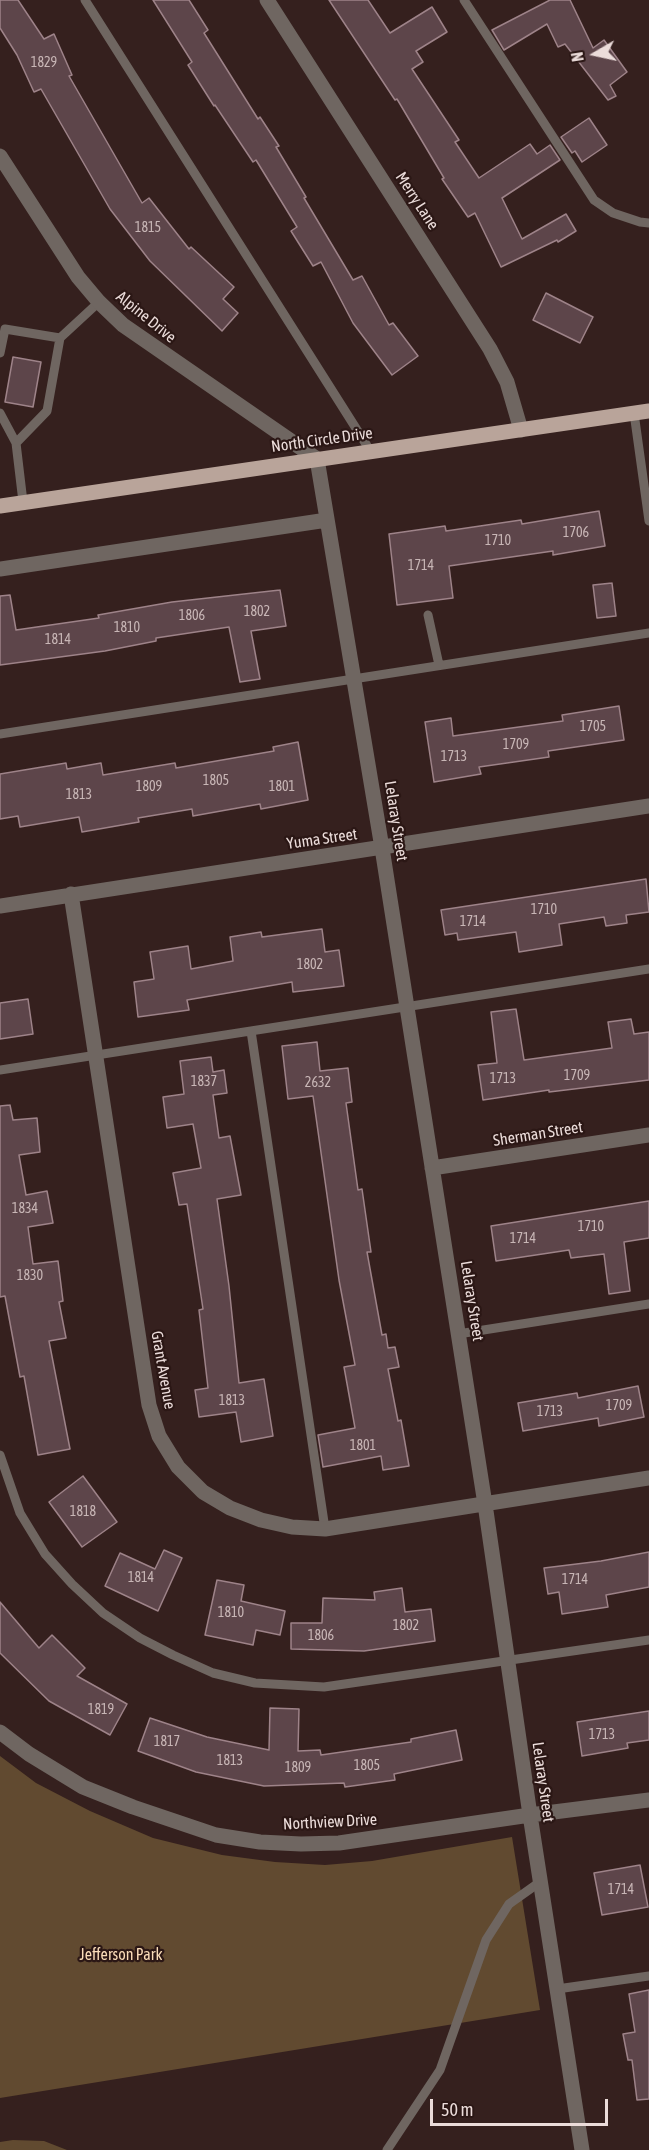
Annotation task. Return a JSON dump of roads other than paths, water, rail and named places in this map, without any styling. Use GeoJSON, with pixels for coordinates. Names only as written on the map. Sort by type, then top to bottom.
{"type":"FeatureCollection","features":[{"type":"Feature","properties":{"kind":"main road","name":"North Circle Drive"},"geometry":{"type":"LineString","coordinates":[[0,506],[641,412]]}},
{"type":"Feature","properties":{"kind":"street","name":"Merry Lane"},"geometry":{"type":"LineString","coordinates":[[267,0],[490,349],[507,382],[521,430]]}},
{"type":"Feature","properties":{"kind":"street","name":"Alpine Drive"},"geometry":{"type":"LineString","coordinates":[[0,156],[78,277],[123,325],[317,459]]}},
{"type":"Feature","properties":{"kind":"street","name":"Lelaray Street"},"geometry":{"type":"LineString","coordinates":[[317,459],[382,848],[485,1504],[556,1989],[582,2150]]}},
{"type":"Feature","properties":{"kind":"street"},"geometry":{"type":"LineString","coordinates":[[0,569],[327,520]]}},
{"type":"Feature","properties":{"kind":"street","name":"Yuma Street"},"geometry":{"type":"LineString","coordinates":[[0,906],[649,806]]}},
{"type":"Feature","properties":{"kind":"street","name":"Grant Avenue"},"geometry":{"type":"LineString","coordinates":[[71,894],[149,1405],[159,1436],[178,1467],[203,1492],[230,1508],[261,1520],[292,1527],[325,1529],[649,1478]]}},
{"type":"Feature","properties":{"kind":"street","name":"Sherman Street"},"geometry":{"type":"LineString","coordinates":[[432,1168],[649,1135]]}},
{"type":"Feature","properties":{"kind":"street","name":"Northview Drive"},"geometry":{"type":"LineString","coordinates":[[0,1732],[29,1754],[83,1787],[216,1835],[260,1842],[339,1843],[649,1800]]}},
{"type":"Feature","properties":{"kind":"lane"},"geometry":{"type":"LineString","coordinates":[[85,0],[371,452]]}},
{"type":"Feature","properties":{"kind":"lane"},"geometry":{"type":"LineString","coordinates":[[464,0],[594,200],[613,213],[649,223]]}},
{"type":"Feature","properties":{"kind":"lane"},"geometry":{"type":"LineString","coordinates":[[16,443],[47,411],[60,338],[99,302]]}},
{"type":"Feature","properties":{"kind":"lane"},"geometry":{"type":"LineString","coordinates":[[0,353],[5,329],[60,338]]}},
{"type":"Feature","properties":{"kind":"lane"},"geometry":{"type":"LineString","coordinates":[[641,412],[649,521]]}},
{"type":"Feature","properties":{"kind":"lane"},"geometry":{"type":"LineString","coordinates":[[0,413],[16,443],[23,502]]}},
{"type":"Feature","properties":{"kind":"lane"},"geometry":{"type":"LineString","coordinates":[[428,615],[439,665]]}},
{"type":"Feature","properties":{"kind":"lane"},"geometry":{"type":"LineString","coordinates":[[0,734],[649,633]]}},
{"type":"Feature","properties":{"kind":"lane"},"geometry":{"type":"LineString","coordinates":[[0,1070],[649,969]]}},
{"type":"Feature","properties":{"kind":"lane"},"geometry":{"type":"LineString","coordinates":[[250,1031],[325,1529]]}},
{"type":"Feature","properties":{"kind":"lane"},"geometry":{"type":"LineString","coordinates":[[458,1334],[649,1304]]}},
{"type":"Feature","properties":{"kind":"lane"},"geometry":{"type":"LineString","coordinates":[[0,1455],[20,1513],[45,1554],[72,1584],[103,1613],[140,1638],[213,1673],[255,1683],[324,1687],[649,1640]]}},
{"type":"Feature","properties":{"kind":"lane"},"geometry":{"type":"LineString","coordinates":[[387,2150],[440,2070],[486,1940],[509,1904],[540,1882]]}},
{"type":"Feature","properties":{"kind":"lane"},"geometry":{"type":"LineString","coordinates":[[556,1989],[649,1976]]}},
{"type":"Feature","properties":{"kind":"park label","name":"Jefferson Park"},"geometry":{"type":"Point","coordinates":[121,1955]}}]}
